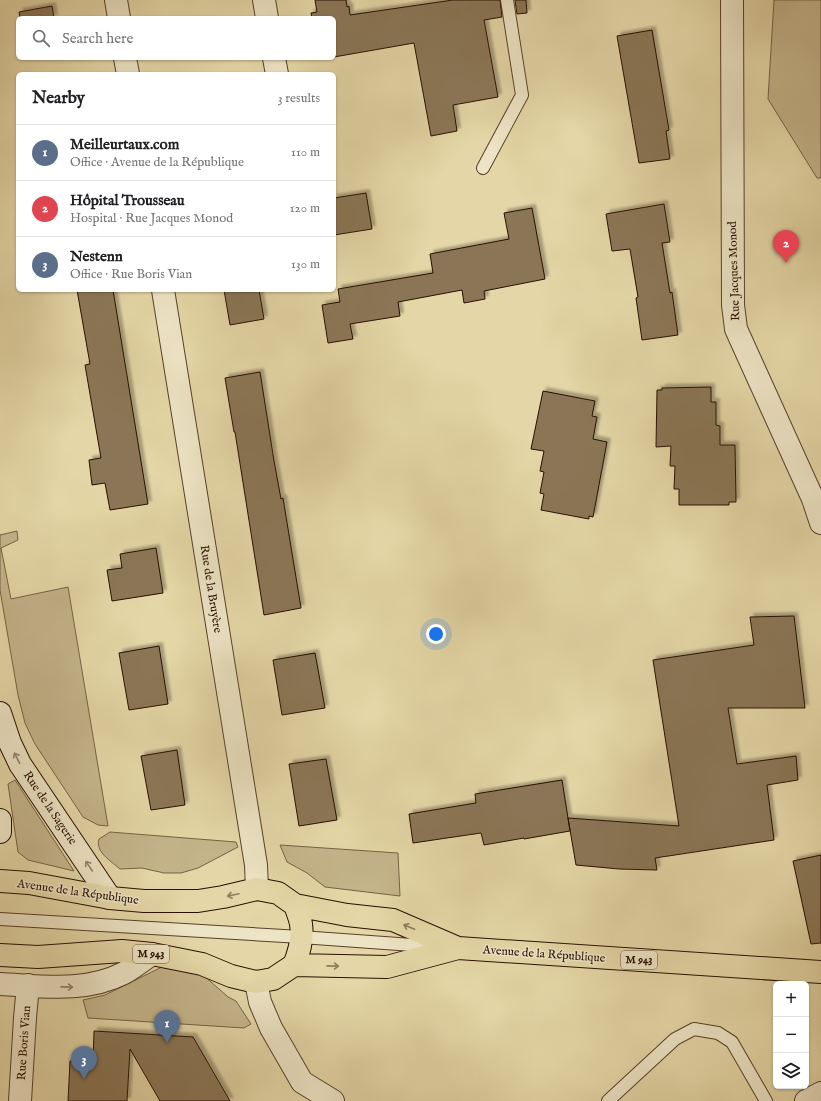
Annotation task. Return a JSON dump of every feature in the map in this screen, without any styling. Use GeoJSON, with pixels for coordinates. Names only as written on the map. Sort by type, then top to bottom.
{"type":"FeatureCollection","features":[{"type":"Feature","properties":{"kind":"main road","name":"Avenue de la République"},"geometry":{"type":"LineString","coordinates":[[0,882],[29,883],[110,898],[144,901],[198,901],[257,889],[278,893],[295,905],[347,915],[393,920],[458,948]]}},
{"type":"Feature","properties":{"kind":"main road"},"geometry":{"type":"LineString","coordinates":[[294,965],[299,953],[301,937],[301,924],[295,905]]}},
{"type":"Feature","properties":{"kind":"main road","name":"Avenue de la République"},"geometry":{"type":"LineString","coordinates":[[294,965],[387,967],[458,948],[821,972]]}},
{"type":"Feature","properties":{"kind":"main road","name":"M 943"},"geometry":{"type":"LineString","coordinates":[[0,955],[38,958],[122,952],[152,954],[202,964],[231,976],[256,982],[273,979],[294,965]]}},
{"type":"Feature","properties":{"kind":"street"},"geometry":{"type":"LineString","coordinates":[[116,0],[119,16]]}},
{"type":"Feature","properties":{"kind":"street"},"geometry":{"type":"LineString","coordinates":[[264,0],[267,16]]}},
{"type":"Feature","properties":{"kind":"street","name":"Rue Jacques Monod"},"geometry":{"type":"LineString","coordinates":[[732,0],[733,305],[736,329],[813,499],[821,523]]}},
{"type":"Feature","properties":{"kind":"street"},"geometry":{"type":"LineString","coordinates":[[125,60],[128,72]]}},
{"type":"Feature","properties":{"kind":"street"},"geometry":{"type":"LineString","coordinates":[[274,60],[277,72]]}},
{"type":"Feature","properties":{"kind":"street","name":"Rue de la Bruyère"},"geometry":{"type":"LineString","coordinates":[[163,292],[256,865],[257,889]]}},
{"type":"Feature","properties":{"kind":"street","name":"Rue de la Sagerie"},"geometry":{"type":"LineString","coordinates":[[0,713],[10,744],[20,764],[110,898]]}},
{"type":"Feature","properties":{"kind":"street"},"geometry":{"type":"LineString","coordinates":[[0,820],[0,832]]}},
{"type":"Feature","properties":{"kind":"street"},"geometry":{"type":"LineString","coordinates":[[0,984],[72,988],[101,982],[124,973],[152,954]]}},
{"type":"Feature","properties":{"kind":"street"},"geometry":{"type":"LineString","coordinates":[[256,982],[260,1002],[271,1028],[302,1082],[332,1101]]}},
{"type":"Feature","properties":{"kind":"street","name":"Rue Boris Vian"},"geometry":{"type":"LineString","coordinates":[[20,1101],[28,985]]}},
{"type":"Feature","properties":{"kind":"street"},"geometry":{"type":"LineString","coordinates":[[806,1101],[821,1093]]}},
{"type":"Feature","properties":{"kind":"lane"},"geometry":{"type":"LineString","coordinates":[[483,168],[522,95],[507,0]]}},
{"type":"Feature","properties":{"kind":"lane"},"geometry":{"type":"LineString","coordinates":[[0,919],[458,948]]}},
{"type":"Feature","properties":{"kind":"lane"},"geometry":{"type":"LineString","coordinates":[[608,1101],[675,1039],[694,1029],[718,1033],[732,1042],[766,1101]]}},
{"type":"Feature","properties":{"kind":"shaded area"},"geometry":{"type":"Polygon","coordinates":[[[774,0],[821,0],[821,178],[817,178],[768,99],[774,0]]]}},
{"type":"Feature","properties":{"kind":"shaded area"},"geometry":{"type":"Polygon","coordinates":[[[17,531],[18,540],[1,548],[11,599],[68,587],[108,826],[98,825],[83,817],[35,744],[25,723],[18,695],[0,590],[0,535],[17,531]]]}},
{"type":"Feature","properties":{"kind":"shaded area"},"geometry":{"type":"Polygon","coordinates":[[[15,780],[74,871],[28,860],[18,852],[8,784],[15,780]]]}},
{"type":"Feature","properties":{"kind":"shaded area"},"geometry":{"type":"Polygon","coordinates":[[[110,832],[236,842],[238,847],[198,868],[181,873],[164,873],[142,868],[120,869],[105,856],[99,848],[99,839],[110,832]]]}},
{"type":"Feature","properties":{"kind":"shaded area"},"geometry":{"type":"Polygon","coordinates":[[[280,845],[398,853],[400,896],[325,887],[307,873],[287,862],[280,845]]]}},
{"type":"Feature","properties":{"kind":"shaded area"},"geometry":{"type":"Polygon","coordinates":[[[166,965],[203,975],[228,997],[236,1001],[251,1024],[244,1028],[88,1018],[83,1000],[105,995],[166,965]]]}},
{"type":"Feature","properties":{"kind":"building"},"geometry":{"type":"Polygon","coordinates":[[[315,0],[346,0],[347,7],[349,6],[350,15],[453,0],[500,0],[502,17],[484,20],[498,97],[453,105],[457,131],[431,136],[414,43],[336,57],[336,16],[312,16],[311,13],[317,12],[315,0]]]}},
{"type":"Feature","properties":{"kind":"building"},"geometry":{"type":"Polygon","coordinates":[[[515,0],[526,0],[527,13],[517,14],[515,0]]]}},
{"type":"Feature","properties":{"kind":"building"},"geometry":{"type":"Polygon","coordinates":[[[52,6],[54,16],[20,16],[19,12],[52,6]]]}},
{"type":"Feature","properties":{"kind":"building"},"geometry":{"type":"Polygon","coordinates":[[[652,30],[669,130],[666,131],[670,159],[639,163],[617,36],[652,30]]]}},
{"type":"Feature","properties":{"kind":"building"},"geometry":{"type":"Polygon","coordinates":[[[366,193],[372,229],[336,235],[336,198],[366,193]]]}},
{"type":"Feature","properties":{"kind":"building"},"geometry":{"type":"Polygon","coordinates":[[[664,204],[670,242],[662,243],[670,293],[672,292],[678,335],[642,340],[636,298],[638,297],[630,249],[612,251],[606,214],[664,204]]]}},
{"type":"Feature","properties":{"kind":"building"},"geometry":{"type":"Polygon","coordinates":[[[532,208],[545,279],[484,291],[485,299],[464,303],[462,290],[398,302],[400,316],[350,324],[353,339],[328,343],[322,305],[340,302],[338,289],[433,273],[430,254],[509,239],[504,213],[532,208]]]}},
{"type":"Feature","properties":{"kind":"building"},"geometry":{"type":"Polygon","coordinates":[[[77,292],[113,292],[148,504],[110,510],[105,483],[92,485],[89,460],[101,458],[85,365],[90,364],[77,292]]]}},
{"type":"Feature","properties":{"kind":"building"},"geometry":{"type":"Polygon","coordinates":[[[224,292],[259,292],[264,319],[230,325],[224,292]]]}},
{"type":"Feature","properties":{"kind":"building"},"geometry":{"type":"Polygon","coordinates":[[[260,372],[274,461],[281,499],[283,498],[301,608],[264,615],[225,378],[260,372]]]}},
{"type":"Feature","properties":{"kind":"building"},"geometry":{"type":"Polygon","coordinates":[[[711,387],[711,402],[716,402],[716,425],[720,426],[720,445],[735,445],[736,502],[729,502],[729,505],[679,505],[679,489],[674,489],[675,466],[670,466],[671,446],[656,447],[657,390],[662,390],[662,388],[711,387]]]}},
{"type":"Feature","properties":{"kind":"building"},"geometry":{"type":"Polygon","coordinates":[[[543,391],[595,401],[592,416],[597,417],[593,439],[607,442],[593,517],[589,516],[589,519],[541,510],[544,494],[540,493],[544,472],[540,471],[544,451],[531,449],[543,391]]]}},
{"type":"Feature","properties":{"kind":"building"},"geometry":{"type":"Polygon","coordinates":[[[156,548],[163,593],[112,601],[107,570],[122,568],[120,554],[156,548]]]}},
{"type":"Feature","properties":{"kind":"building"},"geometry":{"type":"Polygon","coordinates":[[[794,616],[805,708],[728,708],[737,764],[796,756],[798,780],[767,785],[774,840],[655,858],[657,870],[619,869],[576,865],[568,818],[679,826],[653,660],[754,645],[750,617],[794,616]]]}},
{"type":"Feature","properties":{"kind":"building"},"geometry":{"type":"Polygon","coordinates":[[[159,646],[168,704],[129,710],[119,653],[159,646]]]}},
{"type":"Feature","properties":{"kind":"building"},"geometry":{"type":"Polygon","coordinates":[[[315,653],[325,708],[282,715],[273,660],[315,653]]]}},
{"type":"Feature","properties":{"kind":"building"},"geometry":{"type":"Polygon","coordinates":[[[177,750],[185,805],[151,810],[141,756],[177,750]]]}},
{"type":"Feature","properties":{"kind":"building"},"geometry":{"type":"Polygon","coordinates":[[[326,759],[337,820],[299,826],[289,764],[326,759]]]}},
{"type":"Feature","properties":{"kind":"building"},"geometry":{"type":"Polygon","coordinates":[[[562,780],[570,831],[484,845],[481,833],[413,843],[409,814],[476,803],[475,794],[562,780]]]}},
{"type":"Feature","properties":{"kind":"building"},"geometry":{"type":"Polygon","coordinates":[[[821,855],[821,943],[811,944],[793,861],[821,855]]]}},
{"type":"Feature","properties":{"kind":"building"},"geometry":{"type":"Polygon","coordinates":[[[94,1031],[193,1037],[230,1101],[160,1101],[130,1049],[127,1101],[68,1101],[70,1061],[93,1062],[94,1031]]]}},
{"type":"Feature","properties":{"kind":"place","name":"Hôpital Trousseau"},"geometry":{"type":"Point","coordinates":[786,263]}},
{"type":"Feature","properties":{"kind":"place","name":"Meilleurtaux.com"},"geometry":{"type":"Point","coordinates":[167,1043]}},
{"type":"Feature","properties":{"kind":"place","name":"Nestenn"},"geometry":{"type":"Point","coordinates":[84,1079]}}]}
